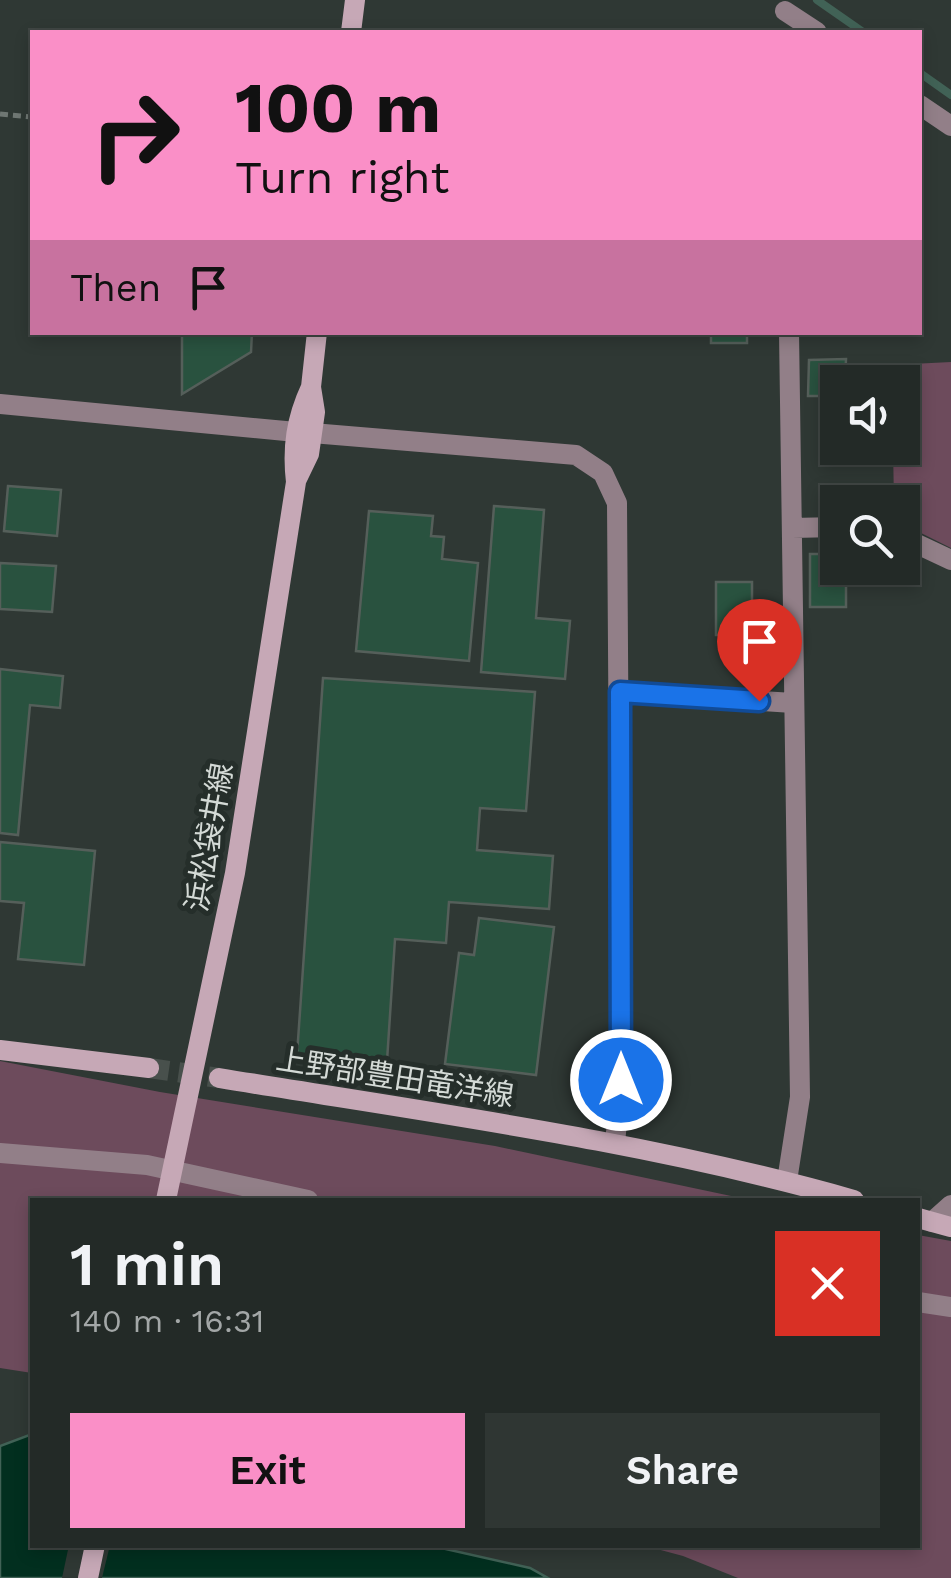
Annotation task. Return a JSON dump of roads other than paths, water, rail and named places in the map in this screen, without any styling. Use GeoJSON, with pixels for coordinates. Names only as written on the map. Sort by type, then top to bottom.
{"type":"FeatureCollection","features":[{"type":"Feature","properties":{"kind":"main road"},"geometry":{"type":"LineString","coordinates":[[352,30],[355,0]]}},
{"type":"Feature","properties":{"kind":"main road","name":"浜松袋井線"},"geometry":{"type":"LineString","coordinates":[[166,1198],[235,872],[296,482],[293,454],[304,432],[300,412],[310,387],[317,335]]}},
{"type":"Feature","properties":{"kind":"main road"},"geometry":{"type":"LineString","coordinates":[[0,1050],[149,1068]]}},
{"type":"Feature","properties":{"kind":"main road","name":"上野部豊田竜洋線"},"geometry":{"type":"LineString","coordinates":[[219,1078],[615,1143],[847,1198]]}},
{"type":"Feature","properties":{"kind":"main road"},"geometry":{"type":"LineString","coordinates":[[88,1578],[94,1548]]}},
{"type":"Feature","properties":{"kind":"street"},"geometry":{"type":"LineString","coordinates":[[786,5],[815,30]]}},
{"type":"Feature","properties":{"kind":"street"},"geometry":{"type":"LineString","coordinates":[[922,105],[951,126]]}},
{"type":"Feature","properties":{"kind":"street"},"geometry":{"type":"LineString","coordinates":[[787,1181],[800,1097],[788,335]]}},
{"type":"Feature","properties":{"kind":"street"},"geometry":{"type":"LineString","coordinates":[[0,404],[576,455],[603,474],[618,503],[621,1080],[615,1143]]}},
{"type":"Feature","properties":{"kind":"street"},"geometry":{"type":"LineString","coordinates":[[792,528],[820,528]]}},
{"type":"Feature","properties":{"kind":"street"},"geometry":{"type":"LineString","coordinates":[[920,546],[951,560]]}},
{"type":"Feature","properties":{"kind":"street"},"geometry":{"type":"LineString","coordinates":[[620,692],[794,703]]}},
{"type":"Feature","properties":{"kind":"street"},"geometry":{"type":"LineString","coordinates":[[0,1153],[172,1170],[299,1198]]}},
{"type":"Feature","properties":{"kind":"street"},"geometry":{"type":"LineString","coordinates":[[934,1222],[951,1206]]}},
{"type":"Feature","properties":{"kind":"street"},"geometry":{"type":"LineString","coordinates":[[920,1302],[951,1307]]}},
{"type":"Feature","properties":{"kind":"waterway"},"geometry":{"type":"LineString","coordinates":[[817,0],[860,30]]}},
{"type":"Feature","properties":{"kind":"waterway"},"geometry":{"type":"LineString","coordinates":[[922,74],[951,95]]}},
{"type":"Feature","properties":{"kind":"tunnel"},"geometry":{"type":"LineString","coordinates":[[149,1068],[219,1078]]}}]}
